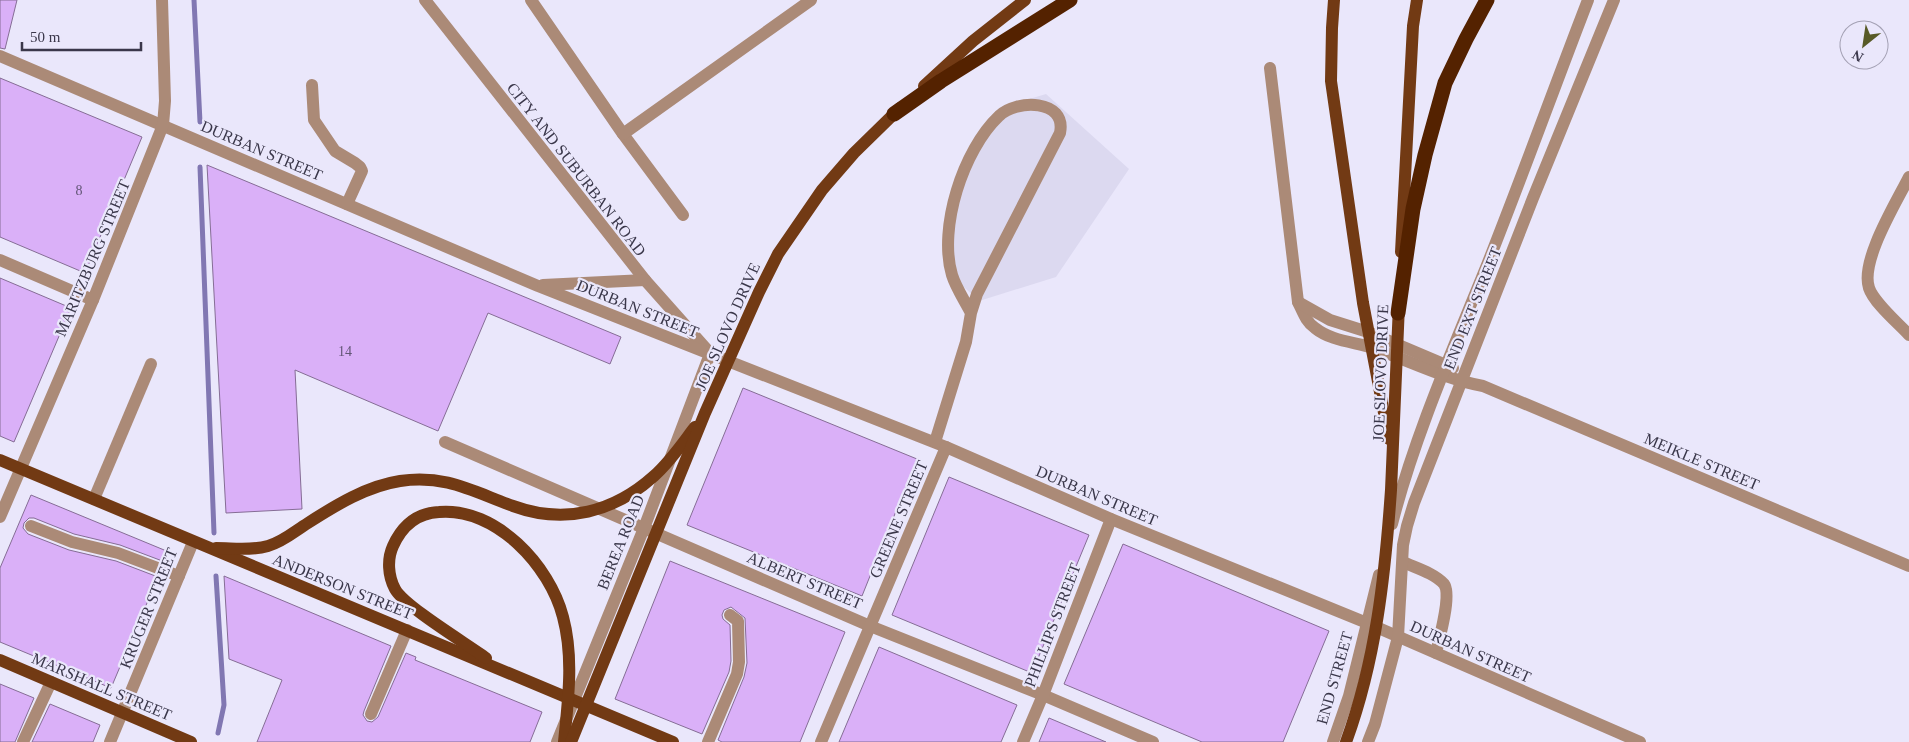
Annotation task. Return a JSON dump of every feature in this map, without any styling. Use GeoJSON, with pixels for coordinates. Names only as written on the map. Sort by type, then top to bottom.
{"type":"FeatureCollection","features":[{"type":"Feature","properties":{"kind":"highway"},"geometry":{"type":"LineString","coordinates":[[894,114],[940,81],[1070,0]]}},
{"type":"Feature","properties":{"kind":"highway"},"geometry":{"type":"LineString","coordinates":[[1398,313],[1413,209],[1424,156],[1446,83],[1466,39],[1487,0]]}},
{"type":"Feature","properties":{"kind":"main road","name":"JOE SLOVO DRIVE"},"geometry":{"type":"LineString","coordinates":[[571,742],[705,413],[778,254],[822,190],[854,153],[974,41],[1024,0]]}},
{"type":"Feature","properties":{"kind":"main road"},"geometry":{"type":"LineString","coordinates":[[1334,0],[1331,81],[1368,332],[1399,496]]}},
{"type":"Feature","properties":{"kind":"main road","name":"JOE SLOVO DRIVE"},"geometry":{"type":"LineString","coordinates":[[1346,742],[1371,658],[1385,571],[1394,431],[1403,187],[1413,26],[1418,0]]}},
{"type":"Feature","properties":{"kind":"main road"},"geometry":{"type":"LineString","coordinates":[[206,547],[248,549],[270,545],[282,540],[371,488],[400,481],[423,480],[463,486],[514,506],[538,513],[558,516],[599,509],[614,504],[628,496],[655,475],[674,454],[705,413]]}},
{"type":"Feature","properties":{"kind":"main road","name":"ANDERSON STREET"},"geometry":{"type":"LineString","coordinates":[[0,460],[673,742]]}},
{"type":"Feature","properties":{"kind":"main road"},"geometry":{"type":"LineString","coordinates":[[502,669],[413,606],[396,591],[390,576],[390,552],[405,526],[415,519],[431,512],[461,513],[483,520],[504,532],[541,571],[563,616],[568,638],[570,666],[564,742]]}},
{"type":"Feature","properties":{"kind":"main road","name":"MARSHALL STREET"},"geometry":{"type":"LineString","coordinates":[[0,660],[190,742]]}},
{"type":"Feature","properties":{"kind":"street","name":"MARITZBURG STREET"},"geometry":{"type":"LineString","coordinates":[[0,517],[93,300],[163,125],[165,95],[162,0]]}},
{"type":"Feature","properties":{"kind":"street","name":"CITY AND SUBURBAN ROAD"},"geometry":{"type":"LineString","coordinates":[[425,0],[645,280],[710,354]]}},
{"type":"Feature","properties":{"kind":"street"},"geometry":{"type":"LineString","coordinates":[[531,0],[683,215]]}},
{"type":"Feature","properties":{"kind":"street"},"geometry":{"type":"LineString","coordinates":[[624,134],[811,0]]}},
{"type":"Feature","properties":{"kind":"street","name":"END EXT STREET"},"geometry":{"type":"LineString","coordinates":[[1367,623],[1399,496],[1444,370],[1500,232],[1588,0]]}},
{"type":"Feature","properties":{"kind":"street","name":"END EXT STREET"},"geometry":{"type":"LineString","coordinates":[[1398,637],[1402,562],[1407,526],[1414,503],[1533,198],[1614,0]]}},
{"type":"Feature","properties":{"kind":"street","name":"DURBAN STREET"},"geometry":{"type":"LineString","coordinates":[[0,56],[538,286],[940,445],[1111,519],[1367,623],[1640,742]]}},
{"type":"Feature","properties":{"kind":"street"},"geometry":{"type":"LineString","coordinates":[[1270,68],[1298,302],[1308,322],[1329,336],[1444,370]]}},
{"type":"Feature","properties":{"kind":"street"},"geometry":{"type":"LineString","coordinates":[[312,85],[314,120],[335,151],[355,163],[362,171],[347,204]]}},
{"type":"Feature","properties":{"kind":"street","name":"GREENE STREET"},"geometry":{"type":"LineString","coordinates":[[821,742],[870,626],[940,445],[966,342],[971,313],[986,274],[1060,133],[1062,124],[1060,118],[1052,109],[1031,105],[1015,107],[999,115],[982,138],[964,170],[950,212],[947,240],[952,276],[971,313]]}},
{"type":"Feature","properties":{"kind":"street"},"geometry":{"type":"LineString","coordinates":[[1909,177],[1875,245],[1867,272],[1869,288],[1873,296],[1909,335]]}},
{"type":"Feature","properties":{"kind":"street"},"geometry":{"type":"LineString","coordinates":[[0,260],[93,300]]}},
{"type":"Feature","properties":{"kind":"street","name":"DURBAN STREET"},"geometry":{"type":"LineString","coordinates":[[538,286],[645,280]]}},
{"type":"Feature","properties":{"kind":"street"},"geometry":{"type":"LineString","coordinates":[[1298,302],[1330,320],[1368,332],[1444,370]]}},
{"type":"Feature","properties":{"kind":"street","name":"BEREA ROAD"},"geometry":{"type":"LineString","coordinates":[[556,742],[644,528],[710,354]]}},
{"type":"Feature","properties":{"kind":"street"},"geometry":{"type":"LineString","coordinates":[[94,500],[151,364]]}},
{"type":"Feature","properties":{"kind":"street","name":"MEIKLE STREET"},"geometry":{"type":"LineString","coordinates":[[1444,370],[1909,566]]}},
{"type":"Feature","properties":{"kind":"street","name":"ALBERT STREET"},"geometry":{"type":"LineString","coordinates":[[445,442],[870,626],[1043,695],[1153,742]]}},
{"type":"Feature","properties":{"kind":"street","name":"PHILLIPS STREET"},"geometry":{"type":"LineString","coordinates":[[1022,742],[1043,695],[1111,519]]}},
{"type":"Feature","properties":{"kind":"street"},"geometry":{"type":"LineString","coordinates":[[31,526],[72,542],[118,553],[179,576]]}},
{"type":"Feature","properties":{"kind":"street","name":"KRUGER STREET"},"geometry":{"type":"LineString","coordinates":[[110,742],[193,542]]}},
{"type":"Feature","properties":{"kind":"street"},"geometry":{"type":"LineString","coordinates":[[1402,562],[1434,576],[1445,586],[1447,595],[1436,654]]}},
{"type":"Feature","properties":{"kind":"street"},"geometry":{"type":"LineString","coordinates":[[708,742],[737,674],[739,662],[738,621],[730,614]]}},
{"type":"Feature","properties":{"kind":"street","name":"END STREET"},"geometry":{"type":"LineString","coordinates":[[1333,742],[1349,696],[1367,623]]}},
{"type":"Feature","properties":{"kind":"street"},"geometry":{"type":"LineString","coordinates":[[372,714],[407,630]]}},
{"type":"Feature","properties":{"kind":"street"},"geometry":{"type":"LineString","coordinates":[[1368,742],[1375,724],[1398,637]]}},
{"type":"Feature","properties":{"kind":"street"},"geometry":{"type":"LineString","coordinates":[[23,742],[51,682]]}},
{"type":"Feature","properties":{"kind":"shaded area"},"geometry":{"type":"Polygon","coordinates":[[[1046,94],[1129,169],[1056,277],[979,301],[952,276],[947,240],[963,170],[999,108],[1046,94]]]}},
{"type":"Feature","properties":{"kind":"building"},"geometry":{"type":"Polygon","coordinates":[[[0,0],[17,0],[5,49],[0,48],[0,0]]]}},
{"type":"Feature","properties":{"kind":"building"},"geometry":{"type":"Polygon","coordinates":[[[0,78],[142,137],[85,273],[0,237],[0,78]]]}},
{"type":"Feature","properties":{"kind":"building"},"geometry":{"type":"Polygon","coordinates":[[[207,165],[621,337],[610,364],[488,313],[438,431],[295,370],[302,509],[226,513],[207,165]]]}},
{"type":"Feature","properties":{"kind":"building"},"geometry":{"type":"Polygon","coordinates":[[[0,278],[71,308],[14,442],[0,436],[0,278]]]}},
{"type":"Feature","properties":{"kind":"building"},"geometry":{"type":"Polygon","coordinates":[[[743,388],[917,459],[862,596],[687,525],[743,388]]]}},
{"type":"Feature","properties":{"kind":"building"},"geometry":{"type":"Polygon","coordinates":[[[949,477],[1089,535],[1032,673],[892,615],[949,477]]]}},
{"type":"Feature","properties":{"kind":"building"},"geometry":{"type":"Polygon","coordinates":[[[31,495],[169,552],[165,562],[120,545],[74,534],[34,518],[29,518],[24,523],[23,528],[28,534],[69,550],[116,561],[158,577],[111,688],[0,642],[0,568],[31,495]]]}},
{"type":"Feature","properties":{"kind":"building"},"geometry":{"type":"Polygon","coordinates":[[[1123,544],[1329,631],[1283,742],[1202,742],[1064,684],[1123,544]]]}},
{"type":"Feature","properties":{"kind":"building"},"geometry":{"type":"Polygon","coordinates":[[[670,561],[845,632],[800,742],[722,742],[718,740],[744,677],[747,663],[745,618],[731,607],[724,610],[722,615],[723,619],[730,625],[731,661],[729,672],[702,734],[615,699],[670,561]]]}},
{"type":"Feature","properties":{"kind":"building"},"geometry":{"type":"Polygon","coordinates":[[[224,576],[391,646],[364,711],[363,715],[367,721],[372,722],[378,717],[406,653],[416,657],[415,660],[542,712],[530,742],[257,742],[282,680],[229,659],[224,576]]]}},
{"type":"Feature","properties":{"kind":"building"},"geometry":{"type":"Polygon","coordinates":[[[879,647],[1017,705],[1001,742],[839,742],[879,647]]]}},
{"type":"Feature","properties":{"kind":"building"},"geometry":{"type":"Polygon","coordinates":[[[0,684],[34,698],[15,742],[0,742],[0,684]]]}},
{"type":"Feature","properties":{"kind":"building"},"geometry":{"type":"Polygon","coordinates":[[[50,704],[100,725],[93,742],[32,742],[50,704]]]}},
{"type":"Feature","properties":{"kind":"building"},"geometry":{"type":"Polygon","coordinates":[[[1049,718],[1106,742],[1039,742],[1049,718]]]}},
{"type":"Feature","properties":{"kind":"waterway"},"geometry":{"type":"LineString","coordinates":[[194,0],[200,122]]}},
{"type":"Feature","properties":{"kind":"waterway"},"geometry":{"type":"LineString","coordinates":[[200,167],[214,533]]}},
{"type":"Feature","properties":{"kind":"waterway"},"geometry":{"type":"LineString","coordinates":[[216,576],[224,705],[218,733]]}}]}
